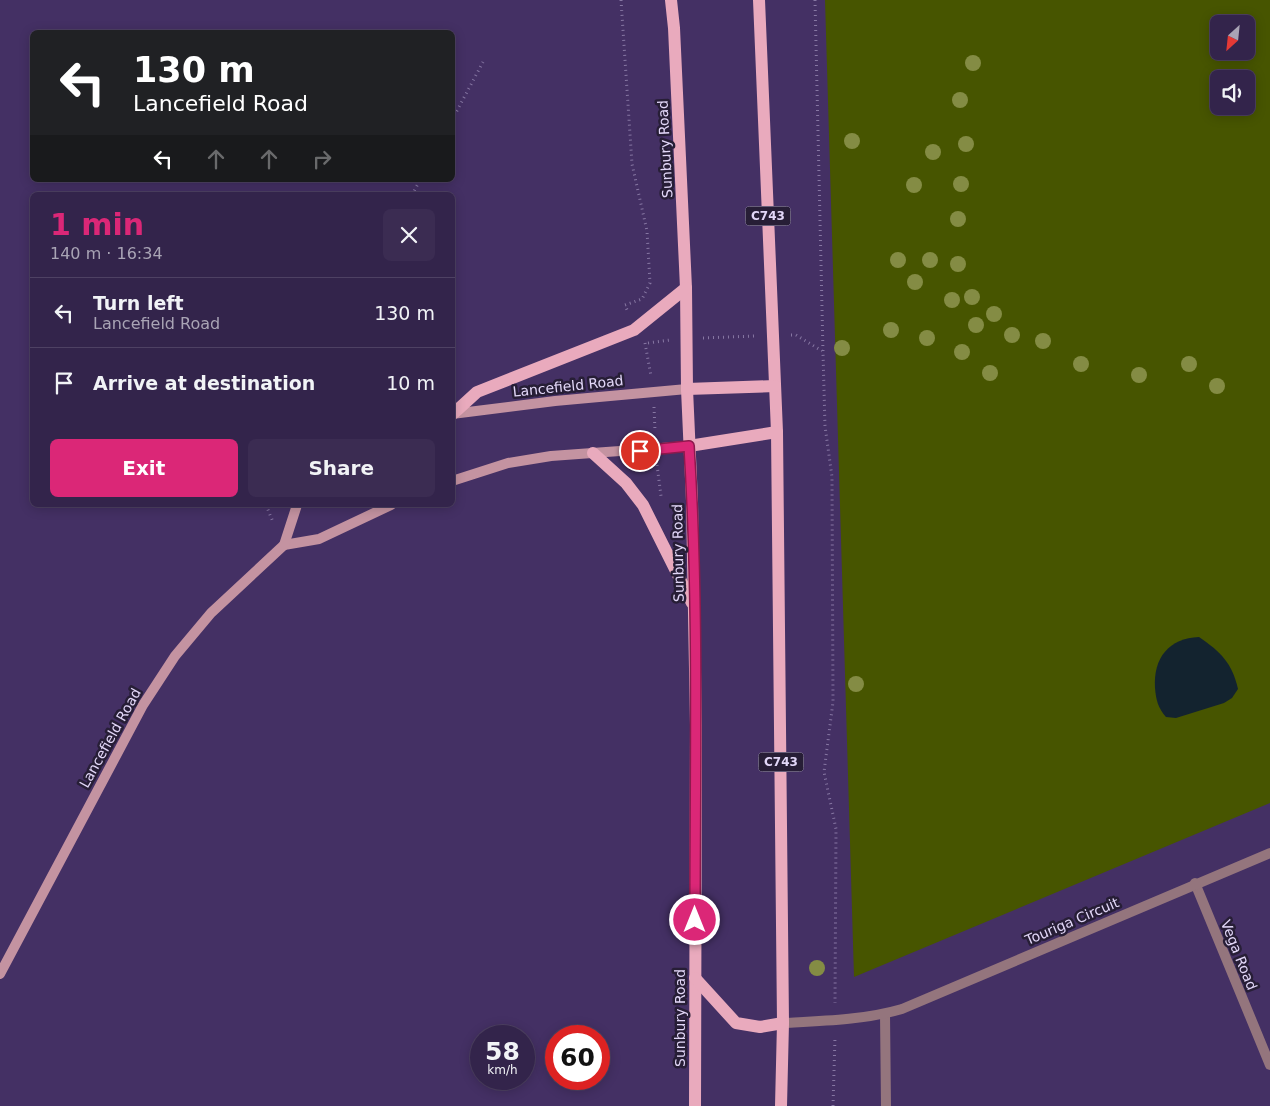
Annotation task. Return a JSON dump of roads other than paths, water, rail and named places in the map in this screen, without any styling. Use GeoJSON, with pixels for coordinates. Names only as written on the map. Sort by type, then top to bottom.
{"type":"FeatureCollection","features":[{"type":"Feature","properties":{"kind":"main road","name":"Sunbury Road"},"geometry":{"type":"LineString","coordinates":[[672,0],[686,288],[686,389],[692,501],[695,1106]]}},
{"type":"Feature","properties":{"kind":"main road","name":"C743"},"geometry":{"type":"LineString","coordinates":[[759,0],[777,432],[783,1023],[781,1106]]}},
{"type":"Feature","properties":{"kind":"main road"},"geometry":{"type":"LineString","coordinates":[[455,412],[477,392],[634,330],[686,288]]}},
{"type":"Feature","properties":{"kind":"main road"},"geometry":{"type":"LineString","coordinates":[[686,389],[775,386]]}},
{"type":"Feature","properties":{"kind":"main road","name":"Lancefield Road"},"geometry":{"type":"LineString","coordinates":[[455,414],[554,401],[686,389]]}},
{"type":"Feature","properties":{"kind":"main road"},"geometry":{"type":"LineString","coordinates":[[455,480],[508,464],[552,456],[655,450],[777,432]]}},
{"type":"Feature","properties":{"kind":"main road"},"geometry":{"type":"LineString","coordinates":[[593,453],[626,483],[643,504],[694,607]]}},
{"type":"Feature","properties":{"kind":"main road","name":"Lancefield Road"},"geometry":{"type":"LineString","coordinates":[[0,974],[143,704],[176,656],[211,613],[284,545],[296,507]]}},
{"type":"Feature","properties":{"kind":"main road"},"geometry":{"type":"LineString","coordinates":[[284,545],[319,539],[387,507]]}},
{"type":"Feature","properties":{"kind":"main road"},"geometry":{"type":"LineString","coordinates":[[695,978],[736,1022],[760,1027],[783,1023]]}},
{"type":"Feature","properties":{"kind":"street","name":"Touriga Circuit"},"geometry":{"type":"LineString","coordinates":[[783,1023],[835,1021],[885,1014],[902,1009],[1195,883],[1270,853]]}},
{"type":"Feature","properties":{"kind":"street","name":"Vega Road"},"geometry":{"type":"LineString","coordinates":[[1195,883],[1270,1065]]}},
{"type":"Feature","properties":{"kind":"street"},"geometry":{"type":"LineString","coordinates":[[885,1014],[886,1106]]}},
{"type":"Feature","properties":{"kind":"water"},"geometry":{"type":"Polygon","coordinates":[[[1199,637],[1214,648],[1229,665],[1238,689],[1232,698],[1224,703],[1176,718],[1166,717],[1159,707],[1155,692],[1155,677],[1160,659],[1171,646],[1179,641],[1199,637]]]}}]}
